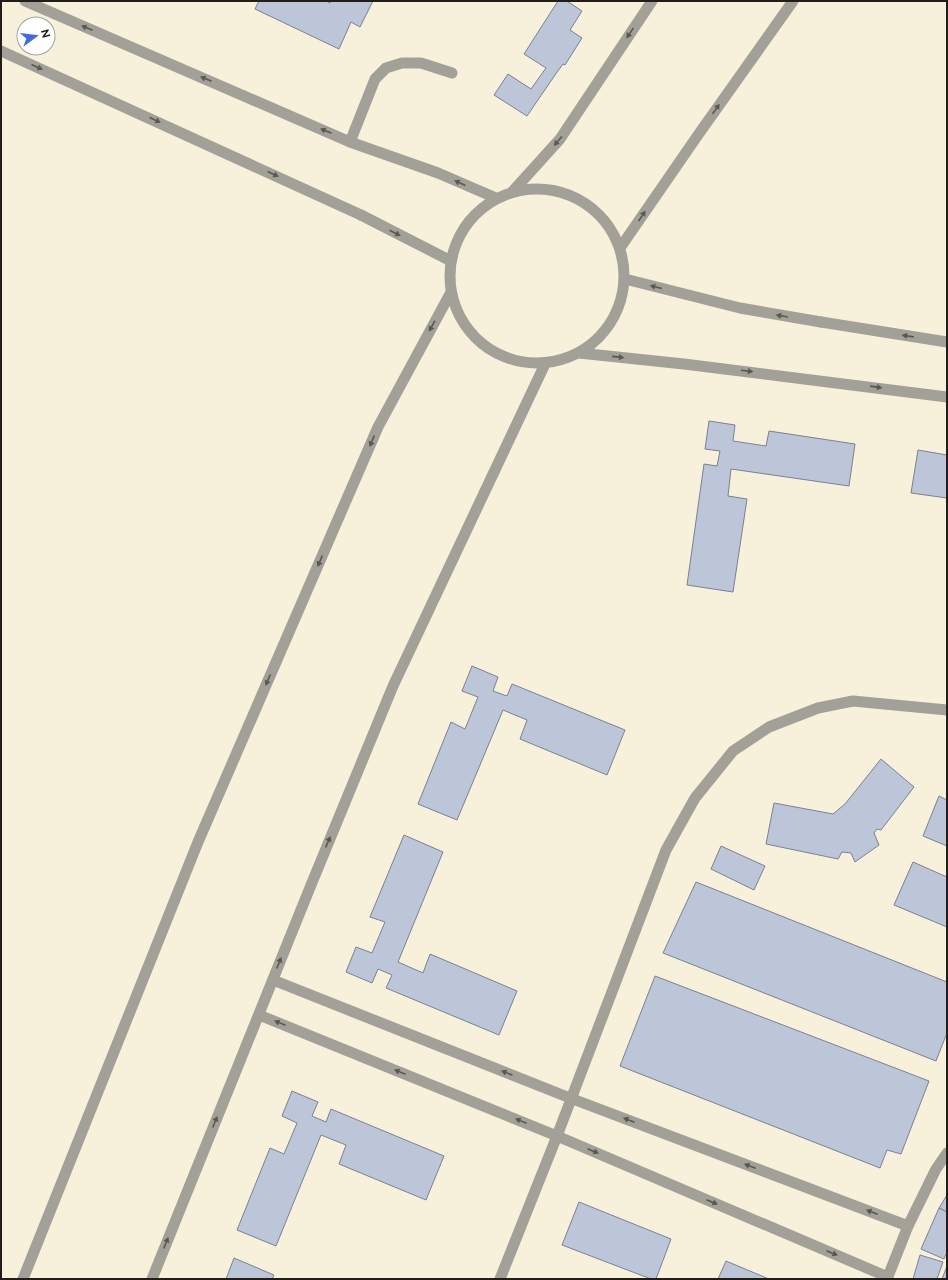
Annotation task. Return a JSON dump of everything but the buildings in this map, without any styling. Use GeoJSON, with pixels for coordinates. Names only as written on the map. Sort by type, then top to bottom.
{"type":"FeatureCollection","features":[{"type":"Feature","properties":{"kind":"street"},"geometry":{"type":"LineString","coordinates":[[25,1],[350,142],[438,173],[496,198]]}},
{"type":"Feature","properties":{"kind":"street"},"geometry":{"type":"LineString","coordinates":[[513,191],[560,139],[652,1]]}},
{"type":"Feature","properties":{"kind":"street"},"geometry":{"type":"LineString","coordinates":[[620,248],[793,1]]}},
{"type":"Feature","properties":{"kind":"street"},"geometry":{"type":"LineString","coordinates":[[1,51],[361,215],[451,261]]}},
{"type":"Feature","properties":{"kind":"street"},"geometry":{"type":"LineString","coordinates":[[350,142],[375,79],[386,68],[402,63],[421,62],[452,73]]}},
{"type":"Feature","properties":{"kind":"street"},"geometry":{"type":"LineString","coordinates":[[529,188],[546,188],[577,198],[592,207],[604,219],[620,248],[625,279],[622,297],[616,314],[606,330],[594,343],[579,353],[562,360],[544,364],[526,364],[508,359],[492,351],[477,340],[465,326],[456,310],[449,277],[451,261],[462,231],[482,207],[496,198],[513,191],[529,188]]}},
{"type":"Feature","properties":{"kind":"street"},"geometry":{"type":"LineString","coordinates":[[625,279],[740,308],[947,342]]}},
{"type":"Feature","properties":{"kind":"street"},"geometry":{"type":"LineString","coordinates":[[22,1279],[198,842],[378,426],[451,292]]}},
{"type":"Feature","properties":{"kind":"street"},"geometry":{"type":"LineString","coordinates":[[579,353],[715,367],[947,397]]}},
{"type":"Feature","properties":{"kind":"street"},"geometry":{"type":"LineString","coordinates":[[152,1279],[393,686],[544,364]]}},
{"type":"Feature","properties":{"kind":"street"},"geometry":{"type":"LineString","coordinates":[[500,1279],[557,1136],[570,1098],[666,850],[695,798],[733,751],[768,727],[818,708],[853,701],[947,710]]}},
{"type":"Feature","properties":{"kind":"street"},"geometry":{"type":"LineString","coordinates":[[273,980],[570,1098],[908,1226]]}},
{"type":"Feature","properties":{"kind":"street"},"geometry":{"type":"LineString","coordinates":[[259,1015],[557,1136],[887,1278],[908,1226],[936,1169],[947,1153]]}}]}
